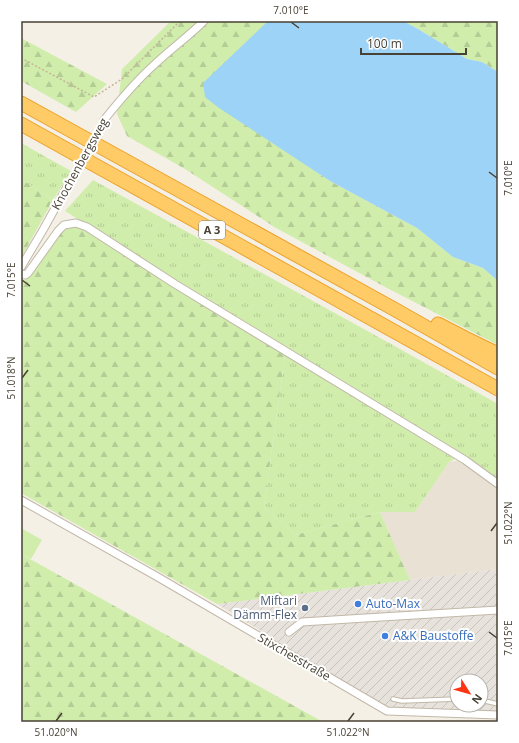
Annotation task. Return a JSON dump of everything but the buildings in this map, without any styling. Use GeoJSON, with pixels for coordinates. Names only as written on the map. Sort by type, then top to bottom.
{"type":"FeatureCollection","features":[{"type":"Feature","properties":{"kind":"highway","name":"A 3"},"geometry":{"type":"LineString","coordinates":[[21,103],[498,368]]}},
{"type":"Feature","properties":{"kind":"highway","name":"A 3"},"geometry":{"type":"LineString","coordinates":[[21,124],[497,389]]}},
{"type":"Feature","properties":{"kind":"highway"},"geometry":{"type":"LineString","coordinates":[[394,309],[415,312],[498,354]]}},
{"type":"Feature","properties":{"kind":"street","name":"Knochenbergsweg"},"geometry":{"type":"LineString","coordinates":[[104,120],[130,88],[204,21]]}},
{"type":"Feature","properties":{"kind":"street","name":"Knochenbergsweg"},"geometry":{"type":"LineString","coordinates":[[21,268],[44,230],[68,185]]}},
{"type":"Feature","properties":{"kind":"street"},"geometry":{"type":"LineString","coordinates":[[21,274],[25,275],[28,273],[64,225],[76,223],[87,227],[175,284],[465,460],[498,484]]}},
{"type":"Feature","properties":{"kind":"street","name":"Stixchesstraße"},"geometry":{"type":"LineString","coordinates":[[21,500],[387,711],[498,714]]}},
{"type":"Feature","properties":{"kind":"street"},"geometry":{"type":"LineString","coordinates":[[289,632],[302,622],[498,610]]}},
{"type":"Feature","properties":{"kind":"lane"},"geometry":{"type":"LineString","coordinates":[[393,699],[402,701],[449,700]]}},
{"type":"Feature","properties":{"kind":"path"},"geometry":{"type":"LineString","coordinates":[[21,58],[94,97],[122,79],[180,21]]}},
{"type":"Feature","properties":{"kind":"path","name":"Knochenbergsweg"},"geometry":{"type":"LineString","coordinates":[[68,185],[104,120]]}},
{"type":"Feature","properties":{"kind":"shaded area"},"geometry":{"type":"Polygon","coordinates":[[[466,459],[498,482],[498,569],[410,580],[380,512],[415,512],[449,462],[466,459]]]}},
{"type":"Feature","properties":{"kind":"shaded area"},"geometry":{"type":"Polygon","coordinates":[[[498,569],[498,722],[496,722],[497,718],[387,709],[217,604],[498,569]]]}},
{"type":"Feature","properties":{"kind":"green space"},"geometry":{"type":"Polygon","coordinates":[[[171,21],[268,21],[254,35],[280,147],[330,181],[417,228],[453,257],[483,268],[498,281],[498,345],[387,288],[276,228],[185,169],[127,136],[117,114],[122,69],[171,21]]]}},
{"type":"Feature","properties":{"kind":"green space"},"geometry":{"type":"Polygon","coordinates":[[[403,21],[498,21],[498,72],[482,62],[467,59],[403,21]]]}},
{"type":"Feature","properties":{"kind":"green space"},"geometry":{"type":"Polygon","coordinates":[[[21,38],[107,84],[76,112],[21,81],[21,38]]]}},
{"type":"Feature","properties":{"kind":"green space"},"geometry":{"type":"Polygon","coordinates":[[[21,143],[71,171],[53,200],[21,179],[21,143]]]}},
{"type":"Feature","properties":{"kind":"green space"},"geometry":{"type":"Polygon","coordinates":[[[21,179],[53,200],[21,258],[21,179]]]}},
{"type":"Feature","properties":{"kind":"green space"},"geometry":{"type":"Polygon","coordinates":[[[93,180],[498,404],[498,482],[65,211],[93,180]]]}},
{"type":"Feature","properties":{"kind":"green space"},"geometry":{"type":"Polygon","coordinates":[[[68,226],[86,229],[173,286],[285,355],[264,507],[295,535],[380,512],[410,580],[217,604],[21,493],[21,283],[31,275],[60,233],[68,226]]]}},
{"type":"Feature","properties":{"kind":"green space"},"geometry":{"type":"Polygon","coordinates":[[[285,355],[455,459],[449,462],[415,512],[380,512],[295,535],[264,507],[285,355]]]}},
{"type":"Feature","properties":{"kind":"green space"},"geometry":{"type":"Polygon","coordinates":[[[21,528],[42,540],[31,559],[21,554],[21,528]]]}},
{"type":"Feature","properties":{"kind":"green space"},"geometry":{"type":"Polygon","coordinates":[[[21,554],[323,722],[21,722],[21,554]]]}},
{"type":"Feature","properties":{"kind":"water"},"geometry":{"type":"Polygon","coordinates":[[[268,21],[403,21],[467,59],[482,62],[498,72],[498,281],[483,268],[453,257],[417,228],[330,181],[219,108],[205,97],[203,83],[268,21]]]}},
{"type":"Feature","properties":{"kind":"place","name":"Auto-Max"},"geometry":{"type":"Point","coordinates":[358,604]}},
{"type":"Feature","properties":{"kind":"place","name":"Miftari Dämm-Flex"},"geometry":{"type":"Point","coordinates":[305,608]}},
{"type":"Feature","properties":{"kind":"place","name":"A&K Baustoffe"},"geometry":{"type":"Point","coordinates":[385,636]}}]}
